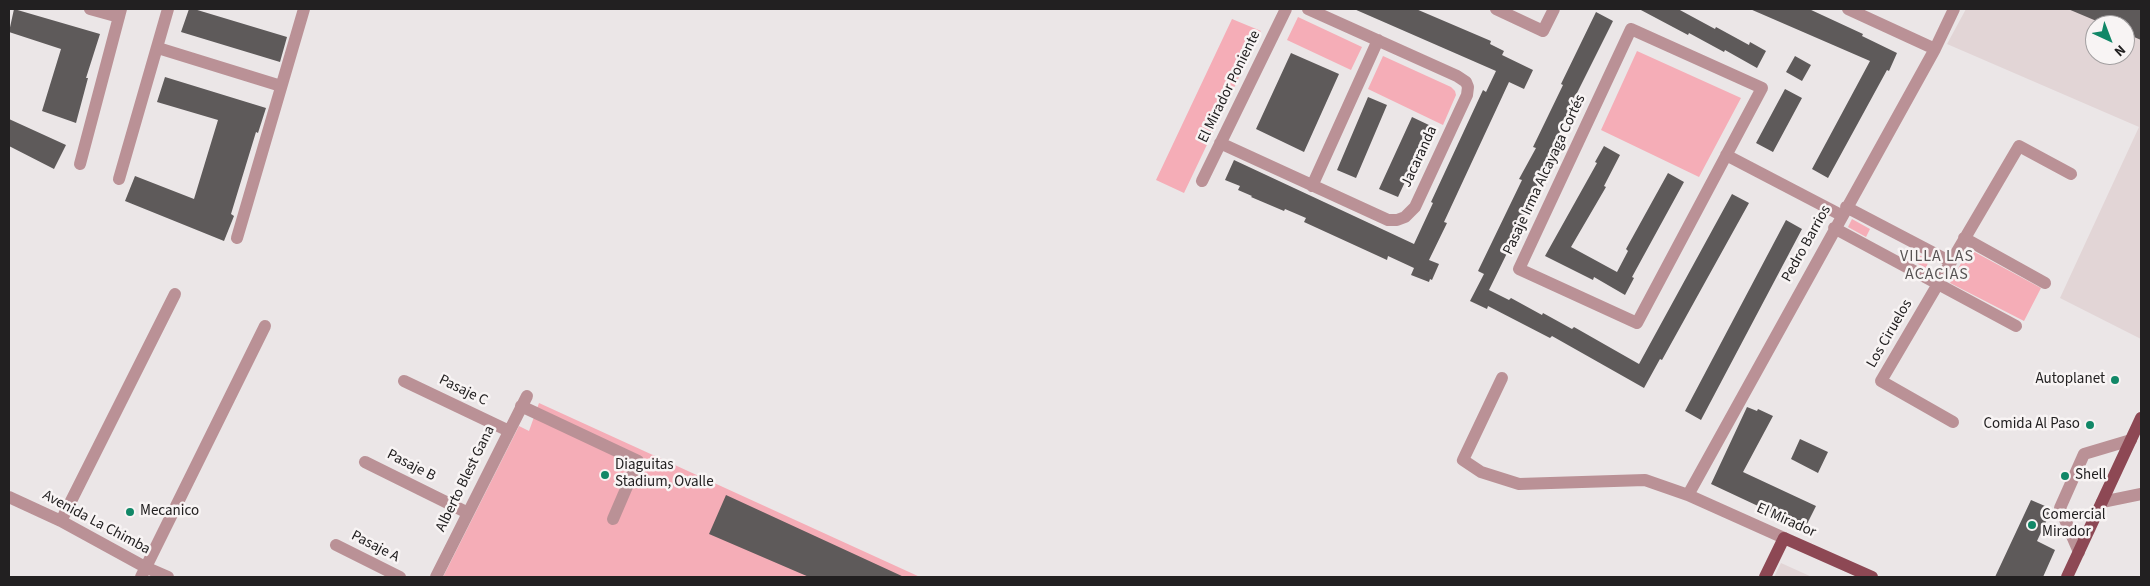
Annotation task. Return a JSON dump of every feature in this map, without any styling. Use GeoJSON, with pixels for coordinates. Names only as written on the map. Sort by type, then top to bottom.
{"type":"FeatureCollection","features":[{"type":"Feature","properties":{"kind":"main road"},"geometry":{"type":"LineString","coordinates":[[2067,577],[2141,418]]}},
{"type":"Feature","properties":{"kind":"main road"},"geometry":{"type":"LineString","coordinates":[[1765,577],[1784,538]]}},
{"type":"Feature","properties":{"kind":"main road","name":"El Mirador"},"geometry":{"type":"LineString","coordinates":[[1784,538],[1872,577]]}},
{"type":"Feature","properties":{"kind":"street"},"geometry":{"type":"LineString","coordinates":[[80,164],[120,13],[90,9]]}},
{"type":"Feature","properties":{"kind":"street"},"geometry":{"type":"LineString","coordinates":[[119,179],[168,9]]}},
{"type":"Feature","properties":{"kind":"street"},"geometry":{"type":"LineString","coordinates":[[237,238],[304,9]]}},
{"type":"Feature","properties":{"kind":"street","name":"El Mirador Poniente"},"geometry":{"type":"LineString","coordinates":[[1202,180],[1286,9]]}},
{"type":"Feature","properties":{"kind":"street","name":"Jacaranda"},"geometry":{"type":"LineString","coordinates":[[1220,143],[1388,220],[1397,220],[1405,217],[1415,207],[1467,95],[1468,87],[1466,82],[1457,76],[1308,9]]}},
{"type":"Feature","properties":{"kind":"street"},"geometry":{"type":"LineString","coordinates":[[1496,9],[1543,31],[1554,9]]}},
{"type":"Feature","properties":{"kind":"street"},"geometry":{"type":"LineString","coordinates":[[1848,9],[1935,49]]}},
{"type":"Feature","properties":{"kind":"street","name":"Pedro Barrios"},"geometry":{"type":"LineString","coordinates":[[1688,495],[1834,228],[1935,49],[1954,9]]}},
{"type":"Feature","properties":{"kind":"street","name":"Pasaje Irma Alcayaga Cortés"},"geometry":{"type":"LineString","coordinates":[[1631,29],[1762,88],[1726,155],[1637,322],[1519,269],[1631,29]]}},
{"type":"Feature","properties":{"kind":"street"},"geometry":{"type":"LineString","coordinates":[[1312,186],[1378,40]]}},
{"type":"Feature","properties":{"kind":"street"},"geometry":{"type":"LineString","coordinates":[[158,48],[281,86]]}},
{"type":"Feature","properties":{"kind":"street","name":"Los Ciruelos"},"geometry":{"type":"LineString","coordinates":[[1953,422],[1881,382],[2019,146],[2071,174]]}},
{"type":"Feature","properties":{"kind":"street"},"geometry":{"type":"LineString","coordinates":[[1726,155],[1951,262]]}},
{"type":"Feature","properties":{"kind":"street"},"geometry":{"type":"LineString","coordinates":[[1834,228],[2016,326]]}},
{"type":"Feature","properties":{"kind":"street"},"geometry":{"type":"LineString","coordinates":[[1964,238],[2045,284]]}},
{"type":"Feature","properties":{"kind":"street"},"geometry":{"type":"LineString","coordinates":[[60,521],[175,294]]}},
{"type":"Feature","properties":{"kind":"street"},"geometry":{"type":"LineString","coordinates":[[143,572],[266,326]]}},
{"type":"Feature","properties":{"kind":"street","name":"El Mirador"},"geometry":{"type":"LineString","coordinates":[[1502,378],[1463,460],[1481,472],[1520,484],[1645,480],[1688,495],[1784,538]]}},
{"type":"Feature","properties":{"kind":"street","name":"Pasaje C"},"geometry":{"type":"LineString","coordinates":[[404,381],[508,431]]}},
{"type":"Feature","properties":{"kind":"street","name":"Alberto Blest Gana"},"geometry":{"type":"LineString","coordinates":[[436,577],[524,401],[638,461],[613,519]]}},
{"type":"Feature","properties":{"kind":"street"},"geometry":{"type":"LineString","coordinates":[[2079,552],[2060,508],[2084,454],[2131,440]]}},
{"type":"Feature","properties":{"kind":"street","name":"Pasaje B"},"geometry":{"type":"LineString","coordinates":[[365,462],[468,513]]}},
{"type":"Feature","properties":{"kind":"street"},"geometry":{"type":"LineString","coordinates":[[2102,502],[2141,494]]}},
{"type":"Feature","properties":{"kind":"street","name":"Avenida La Chimba"},"geometry":{"type":"LineString","coordinates":[[9,497],[60,521],[143,572],[168,577]]}},
{"type":"Feature","properties":{"kind":"street","name":"Pasaje A"},"geometry":{"type":"LineString","coordinates":[[336,545],[400,577]]}},
{"type":"Feature","properties":{"kind":"shaded area"},"geometry":{"type":"Polygon","coordinates":[[[1966,9],[2141,9],[2141,339],[2060,298],[2139,127],[1947,44],[1966,9]]]}},
{"type":"Feature","properties":{"kind":"shaded area"},"geometry":{"type":"Polygon","coordinates":[[[1298,17],[1362,47],[1351,70],[1287,40],[1298,17]]]}},
{"type":"Feature","properties":{"kind":"shaded area"},"geometry":{"type":"Polygon","coordinates":[[[1232,19],[1261,31],[1184,193],[1156,180],[1232,19]]]}},
{"type":"Feature","properties":{"kind":"shaded area"},"geometry":{"type":"Polygon","coordinates":[[[1637,51],[1741,98],[1699,177],[1601,130],[1637,51]]]}},
{"type":"Feature","properties":{"kind":"shaded area"},"geometry":{"type":"Polygon","coordinates":[[[1383,56],[1451,87],[1455,91],[1456,95],[1443,125],[1368,89],[1383,56]]]}},
{"type":"Feature","properties":{"kind":"shaded area"},"geometry":{"type":"Polygon","coordinates":[[[1852,219],[1870,229],[1866,237],[1848,227],[1852,219]]]}},
{"type":"Feature","properties":{"kind":"shaded area"},"geometry":{"type":"Polygon","coordinates":[[[1969,249],[2041,288],[2024,321],[1950,283],[1969,249]]]}},
{"type":"Feature","properties":{"kind":"shaded area"},"geometry":{"type":"Polygon","coordinates":[[[1908,250],[1929,260],[1926,268],[1904,257],[1908,250]]]}},
{"type":"Feature","properties":{"kind":"shaded area","name":"Diaguitas Stadium, Ovalle"},"geometry":{"type":"Polygon","coordinates":[[[539,403],[920,577],[443,577],[519,426],[529,431],[539,403]]]}},
{"type":"Feature","properties":{"kind":"shaded area"},"geometry":{"type":"Polygon","coordinates":[[[1781,563],[1812,577],[1774,577],[1781,563]]]}},
{"type":"Feature","properties":{"kind":"building"},"geometry":{"type":"Polygon","coordinates":[[[14,9],[100,34],[86,78],[88,78],[76,123],[42,111],[61,49],[9,32],[14,9]]]}},
{"type":"Feature","properties":{"kind":"building"},"geometry":{"type":"Polygon","coordinates":[[[189,9],[287,37],[280,62],[181,32],[189,9]]]}},
{"type":"Feature","properties":{"kind":"building"},"geometry":{"type":"Polygon","coordinates":[[[1354,9],[1416,9],[1491,41],[1490,44],[1504,51],[1502,55],[1533,70],[1524,89],[1509,82],[1444,222],[1447,223],[1429,260],[1439,264],[1432,280],[1430,279],[1429,282],[1411,275],[1414,268],[1388,256],[1387,260],[1304,222],[1306,218],[1251,197],[1238,190],[1240,186],[1225,180],[1234,160],[1414,244],[1433,203],[1431,202],[1483,90],[1486,92],[1496,71],[1354,9]]]}},
{"type":"Feature","properties":{"kind":"building"},"geometry":{"type":"Polygon","coordinates":[[[1639,9],[1678,9],[1715,29],[1716,27],[1749,45],[1750,42],[1766,51],[1757,68],[1725,50],[1724,52],[1689,33],[1688,35],[1639,9]]]}},
{"type":"Feature","properties":{"kind":"building"},"geometry":{"type":"Polygon","coordinates":[[[1750,9],[1809,9],[1863,34],[1862,36],[1897,53],[1889,71],[1887,70],[1828,178],[1812,169],[1870,61],[1750,9]]]}},
{"type":"Feature","properties":{"kind":"building"},"geometry":{"type":"Polygon","coordinates":[[[2068,9],[2141,9],[2141,40],[2135,37],[2135,15],[2085,16],[2068,9]]]}},
{"type":"Feature","properties":{"kind":"building"},"geometry":{"type":"Polygon","coordinates":[[[1596,12],[1613,21],[1570,107],[1572,108],[1542,170],[1545,171],[1528,202],[1531,204],[1489,290],[1509,300],[1511,298],[1542,315],[1543,313],[1572,329],[1574,327],[1639,364],[1732,194],[1749,203],[1662,360],[1660,359],[1644,388],[1552,336],[1550,338],[1488,306],[1487,309],[1470,301],[1484,274],[1478,271],[1522,180],[1519,179],[1536,148],[1533,147],[1596,12]]]}},
{"type":"Feature","properties":{"kind":"building"},"geometry":{"type":"Polygon","coordinates":[[[1291,53],[1339,74],[1304,152],[1256,129],[1291,53]]]}},
{"type":"Feature","properties":{"kind":"building"},"geometry":{"type":"Polygon","coordinates":[[[1795,56],[1811,65],[1802,81],[1786,72],[1795,56]]]}},
{"type":"Feature","properties":{"kind":"building"},"geometry":{"type":"Polygon","coordinates":[[[165,77],[266,108],[258,133],[256,132],[231,214],[234,216],[224,241],[125,201],[135,176],[194,199],[218,120],[157,102],[165,77]]]}},
{"type":"Feature","properties":{"kind":"building"},"geometry":{"type":"Polygon","coordinates":[[[1785,89],[1802,98],[1773,152],[1756,143],[1785,89]]]}},
{"type":"Feature","properties":{"kind":"building"},"geometry":{"type":"Polygon","coordinates":[[[1368,97],[1387,105],[1356,178],[1337,170],[1368,97]]]}},
{"type":"Feature","properties":{"kind":"building"},"geometry":{"type":"Polygon","coordinates":[[[1412,117],[1431,126],[1398,197],[1379,189],[1412,117]]]}},
{"type":"Feature","properties":{"kind":"building"},"geometry":{"type":"Polygon","coordinates":[[[9,119],[66,145],[54,169],[9,146],[9,119]]]}},
{"type":"Feature","properties":{"kind":"building"},"geometry":{"type":"Polygon","coordinates":[[[1604,146],[1620,155],[1604,186],[1606,187],[1571,247],[1617,272],[1628,251],[1626,249],[1668,173],[1684,182],[1632,277],[1634,278],[1625,295],[1594,277],[1593,280],[1545,256],[1597,163],[1595,162],[1604,146]]]}},
{"type":"Feature","properties":{"kind":"building"},"geometry":{"type":"Polygon","coordinates":[[[1786,220],[1802,229],[1701,420],[1685,411],[1786,220]]]}},
{"type":"Feature","properties":{"kind":"building"},"geometry":{"type":"Polygon","coordinates":[[[1747,407],[1757,411],[1758,409],[1773,416],[1743,472],[1816,506],[1805,528],[1711,484],[1747,407]]]}},
{"type":"Feature","properties":{"kind":"building"},"geometry":{"type":"Polygon","coordinates":[[[1800,439],[1828,452],[1818,473],[1791,459],[1800,439]]]}},
{"type":"Feature","properties":{"kind":"building"},"geometry":{"type":"Polygon","coordinates":[[[726,495],[904,577],[809,577],[709,534],[726,495]]]}},
{"type":"Feature","properties":{"kind":"building","name":"Comercial Mirador"},"geometry":{"type":"Polygon","coordinates":[[[2031,500],[2052,509],[2037,541],[2055,550],[2043,577],[1995,577],[2031,500]]]}},
{"type":"Feature","properties":{"kind":"place","name":"Autoplanet"},"geometry":{"type":"Point","coordinates":[2115,380]}},
{"type":"Feature","properties":{"kind":"place","name":"Comida Al Paso"},"geometry":{"type":"Point","coordinates":[2090,425]}},
{"type":"Feature","properties":{"kind":"place","name":"Diaguitas Stadium, Ovalle"},"geometry":{"type":"Point","coordinates":[605,475]}},
{"type":"Feature","properties":{"kind":"place","name":"Shell"},"geometry":{"type":"Point","coordinates":[2065,476]}},
{"type":"Feature","properties":{"kind":"place","name":"Mecanico"},"geometry":{"type":"Point","coordinates":[130,512]}},
{"type":"Feature","properties":{"kind":"place","name":"Comercial Mirador"},"geometry":{"type":"Point","coordinates":[2032,525]}},
{"type":"Feature","properties":{"kind":"district","name":"VILLA LAS ACACIAS"},"geometry":{"type":"Point","coordinates":[1937,266]}}]}
